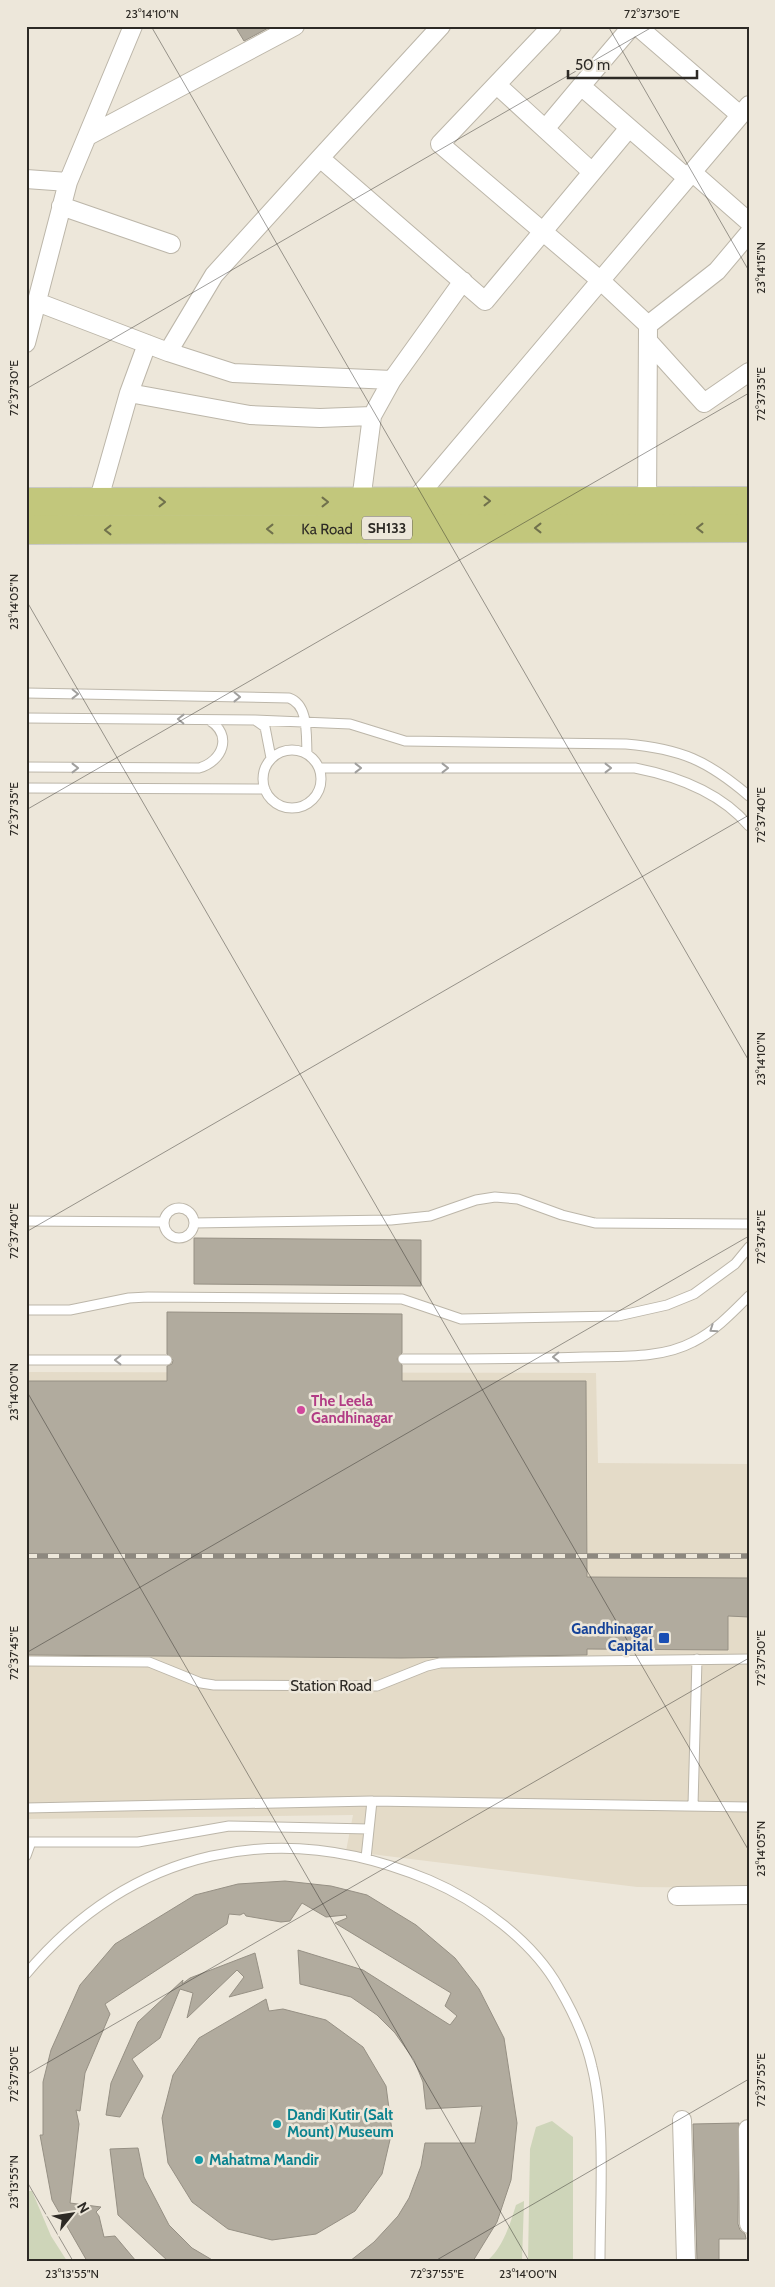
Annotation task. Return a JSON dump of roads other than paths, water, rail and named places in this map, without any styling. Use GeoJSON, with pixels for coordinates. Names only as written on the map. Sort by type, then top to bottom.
{"type":"FeatureCollection","features":[{"type":"Feature","properties":{"kind":"main road","name":"Ka Road"},"geometry":{"type":"LineString","coordinates":[[26,502],[749,501]]}},
{"type":"Feature","properties":{"kind":"main road","name":"Ka Road"},"geometry":{"type":"LineString","coordinates":[[26,530],[749,528]]}},
{"type":"Feature","properties":{"kind":"street"},"geometry":{"type":"LineString","coordinates":[[26,343],[68,182],[133,26]]}},
{"type":"Feature","properties":{"kind":"street"},"geometry":{"type":"LineString","coordinates":[[88,136],[295,26]]}},
{"type":"Feature","properties":{"kind":"street"},"geometry":{"type":"LineString","coordinates":[[168,352],[214,274],[441,26]]}},
{"type":"Feature","properties":{"kind":"street"},"geometry":{"type":"LineString","coordinates":[[552,26],[440,144],[601,281],[648,333],[704,403],[749,372]]}},
{"type":"Feature","properties":{"kind":"street"},"geometry":{"type":"LineString","coordinates":[[545,129],[632,26]]}},
{"type":"Feature","properties":{"kind":"street"},"geometry":{"type":"LineString","coordinates":[[414,502],[744,110],[636,26]]}},
{"type":"Feature","properties":{"kind":"street"},"geometry":{"type":"LineString","coordinates":[[497,85],[592,172]]}},
{"type":"Feature","properties":{"kind":"street"},"geometry":{"type":"LineString","coordinates":[[581,86],[629,128],[749,222]]}},
{"type":"Feature","properties":{"kind":"street"},"geometry":{"type":"LineString","coordinates":[[320,158],[485,301],[629,128]]}},
{"type":"Feature","properties":{"kind":"street"},"geometry":{"type":"LineString","coordinates":[[31,182],[68,182]]}},
{"type":"Feature","properties":{"kind":"street"},"geometry":{"type":"LineString","coordinates":[[61,206],[172,244]]}},
{"type":"Feature","properties":{"kind":"street"},"geometry":{"type":"LineString","coordinates":[[648,528],[648,333],[717,271],[749,233]]}},
{"type":"Feature","properties":{"kind":"street"},"geometry":{"type":"LineString","coordinates":[[361,502],[372,416],[392,380],[463,281]]}},
{"type":"Feature","properties":{"kind":"street"},"geometry":{"type":"LineString","coordinates":[[37,302],[168,352],[233,373],[392,380]]}},
{"type":"Feature","properties":{"kind":"street"},"geometry":{"type":"LineString","coordinates":[[98,502],[129,393],[147,344]]}},
{"type":"Feature","properties":{"kind":"street"},"geometry":{"type":"LineString","coordinates":[[129,393],[250,415],[320,418],[372,416]]}},
{"type":"Feature","properties":{"kind":"street"},"geometry":{"type":"LineString","coordinates":[[677,1896],[749,1895]]}},
{"type":"Feature","properties":{"kind":"street"},"geometry":{"type":"LineString","coordinates":[[682,2120],[686,2261]]}},
{"type":"Feature","properties":{"kind":"street"},"geometry":{"type":"LineString","coordinates":[[748,2129],[749,2224]]}},
{"type":"Feature","properties":{"kind":"lane"},"geometry":{"type":"LineString","coordinates":[[26,693],[289,698],[296,700],[302,709],[305,721],[307,753]]}},
{"type":"Feature","properties":{"kind":"lane"},"geometry":{"type":"LineString","coordinates":[[26,718],[305,721],[350,724],[405,741],[626,744],[663,747],[696,759],[728,778],[749,796]]}},
{"type":"Feature","properties":{"kind":"lane"},"geometry":{"type":"LineString","coordinates":[[26,767],[190,769],[206,766],[213,762],[222,750],[224,743],[221,732],[209,720]]}},
{"type":"Feature","properties":{"kind":"lane"},"geometry":{"type":"LineString","coordinates":[[255,720],[266,727],[271,758]]}},
{"type":"Feature","properties":{"kind":"lane"},"geometry":{"type":"LineString","coordinates":[[288,749],[307,753],[320,768],[321,788],[316,797],[301,808],[282,807],[273,802],[265,789],[262,776],[271,758],[288,749]]}},
{"type":"Feature","properties":{"kind":"lane"},"geometry":{"type":"LineString","coordinates":[[320,768],[635,768],[659,772],[687,783],[720,801],[749,826]]}},
{"type":"Feature","properties":{"kind":"lane"},"geometry":{"type":"LineString","coordinates":[[26,788],[265,789]]}},
{"type":"Feature","properties":{"kind":"lane"},"geometry":{"type":"LineString","coordinates":[[194,1224],[391,1220],[430,1216],[476,1200],[495,1197],[518,1199],[595,1223],[749,1224]]}},
{"type":"Feature","properties":{"kind":"lane"},"geometry":{"type":"LineString","coordinates":[[178,1208],[191,1214],[194,1224],[191,1232],[178,1238],[166,1231],[164,1222],[169,1213],[178,1208]]}},
{"type":"Feature","properties":{"kind":"lane"},"geometry":{"type":"LineString","coordinates":[[26,1221],[164,1222]]}},
{"type":"Feature","properties":{"kind":"lane"},"geometry":{"type":"LineString","coordinates":[[26,1310],[70,1310],[129,1298],[148,1297],[402,1299],[461,1319],[618,1316],[668,1305],[694,1294],[735,1264],[749,1247]]}},
{"type":"Feature","properties":{"kind":"lane"},"geometry":{"type":"LineString","coordinates":[[403,1359],[638,1355],[667,1351],[700,1337],[722,1322],[749,1296]]}},
{"type":"Feature","properties":{"kind":"lane"},"geometry":{"type":"LineString","coordinates":[[26,1360],[167,1360]]}},
{"type":"Feature","properties":{"kind":"lane"},"geometry":{"type":"LineString","coordinates":[[693,1805],[697,1659]]}},
{"type":"Feature","properties":{"kind":"lane","name":"Station Road"},"geometry":{"type":"LineString","coordinates":[[26,1661],[149,1662],[200,1683],[214,1685],[377,1686],[427,1666],[440,1663],[749,1659]]}},
{"type":"Feature","properties":{"kind":"lane"},"geometry":{"type":"LineString","coordinates":[[366,1858],[372,1801]]}},
{"type":"Feature","properties":{"kind":"lane"},"geometry":{"type":"LineString","coordinates":[[26,1808],[372,1801],[749,1806]]}},
{"type":"Feature","properties":{"kind":"lane"},"geometry":{"type":"LineString","coordinates":[[26,1856],[29,1842],[138,1842],[228,1826],[369,1829]]}},
{"type":"Feature","properties":{"kind":"lane"},"geometry":{"type":"LineString","coordinates":[[26,1974],[48,1948],[76,1923],[108,1899],[151,1875],[225,1852],[246,1849],[288,1848],[342,1852],[392,1865],[446,1887],[487,1912],[526,1945],[558,1986],[575,2018],[592,2067],[599,2112],[600,2261]]}},
{"type":"Feature","properties":{"kind":"railway"},"geometry":{"type":"LineString","coordinates":[[26,1556],[749,1556]]}},
{"type":"Feature","properties":{"kind":"place","name":"The Leela Gandhinagar"},"geometry":{"type":"Point","coordinates":[301,1410]}},
{"type":"Feature","properties":{"kind":"place","name":"Gandhinagar Capital"},"geometry":{"type":"Point","coordinates":[664,1638]}},
{"type":"Feature","properties":{"kind":"place","name":"Dandi Kutir (Salt Mount) Museum"},"geometry":{"type":"Point","coordinates":[277,2124]}},
{"type":"Feature","properties":{"kind":"place","name":"Mahatma Mandir"},"geometry":{"type":"Point","coordinates":[199,2160]}}]}
